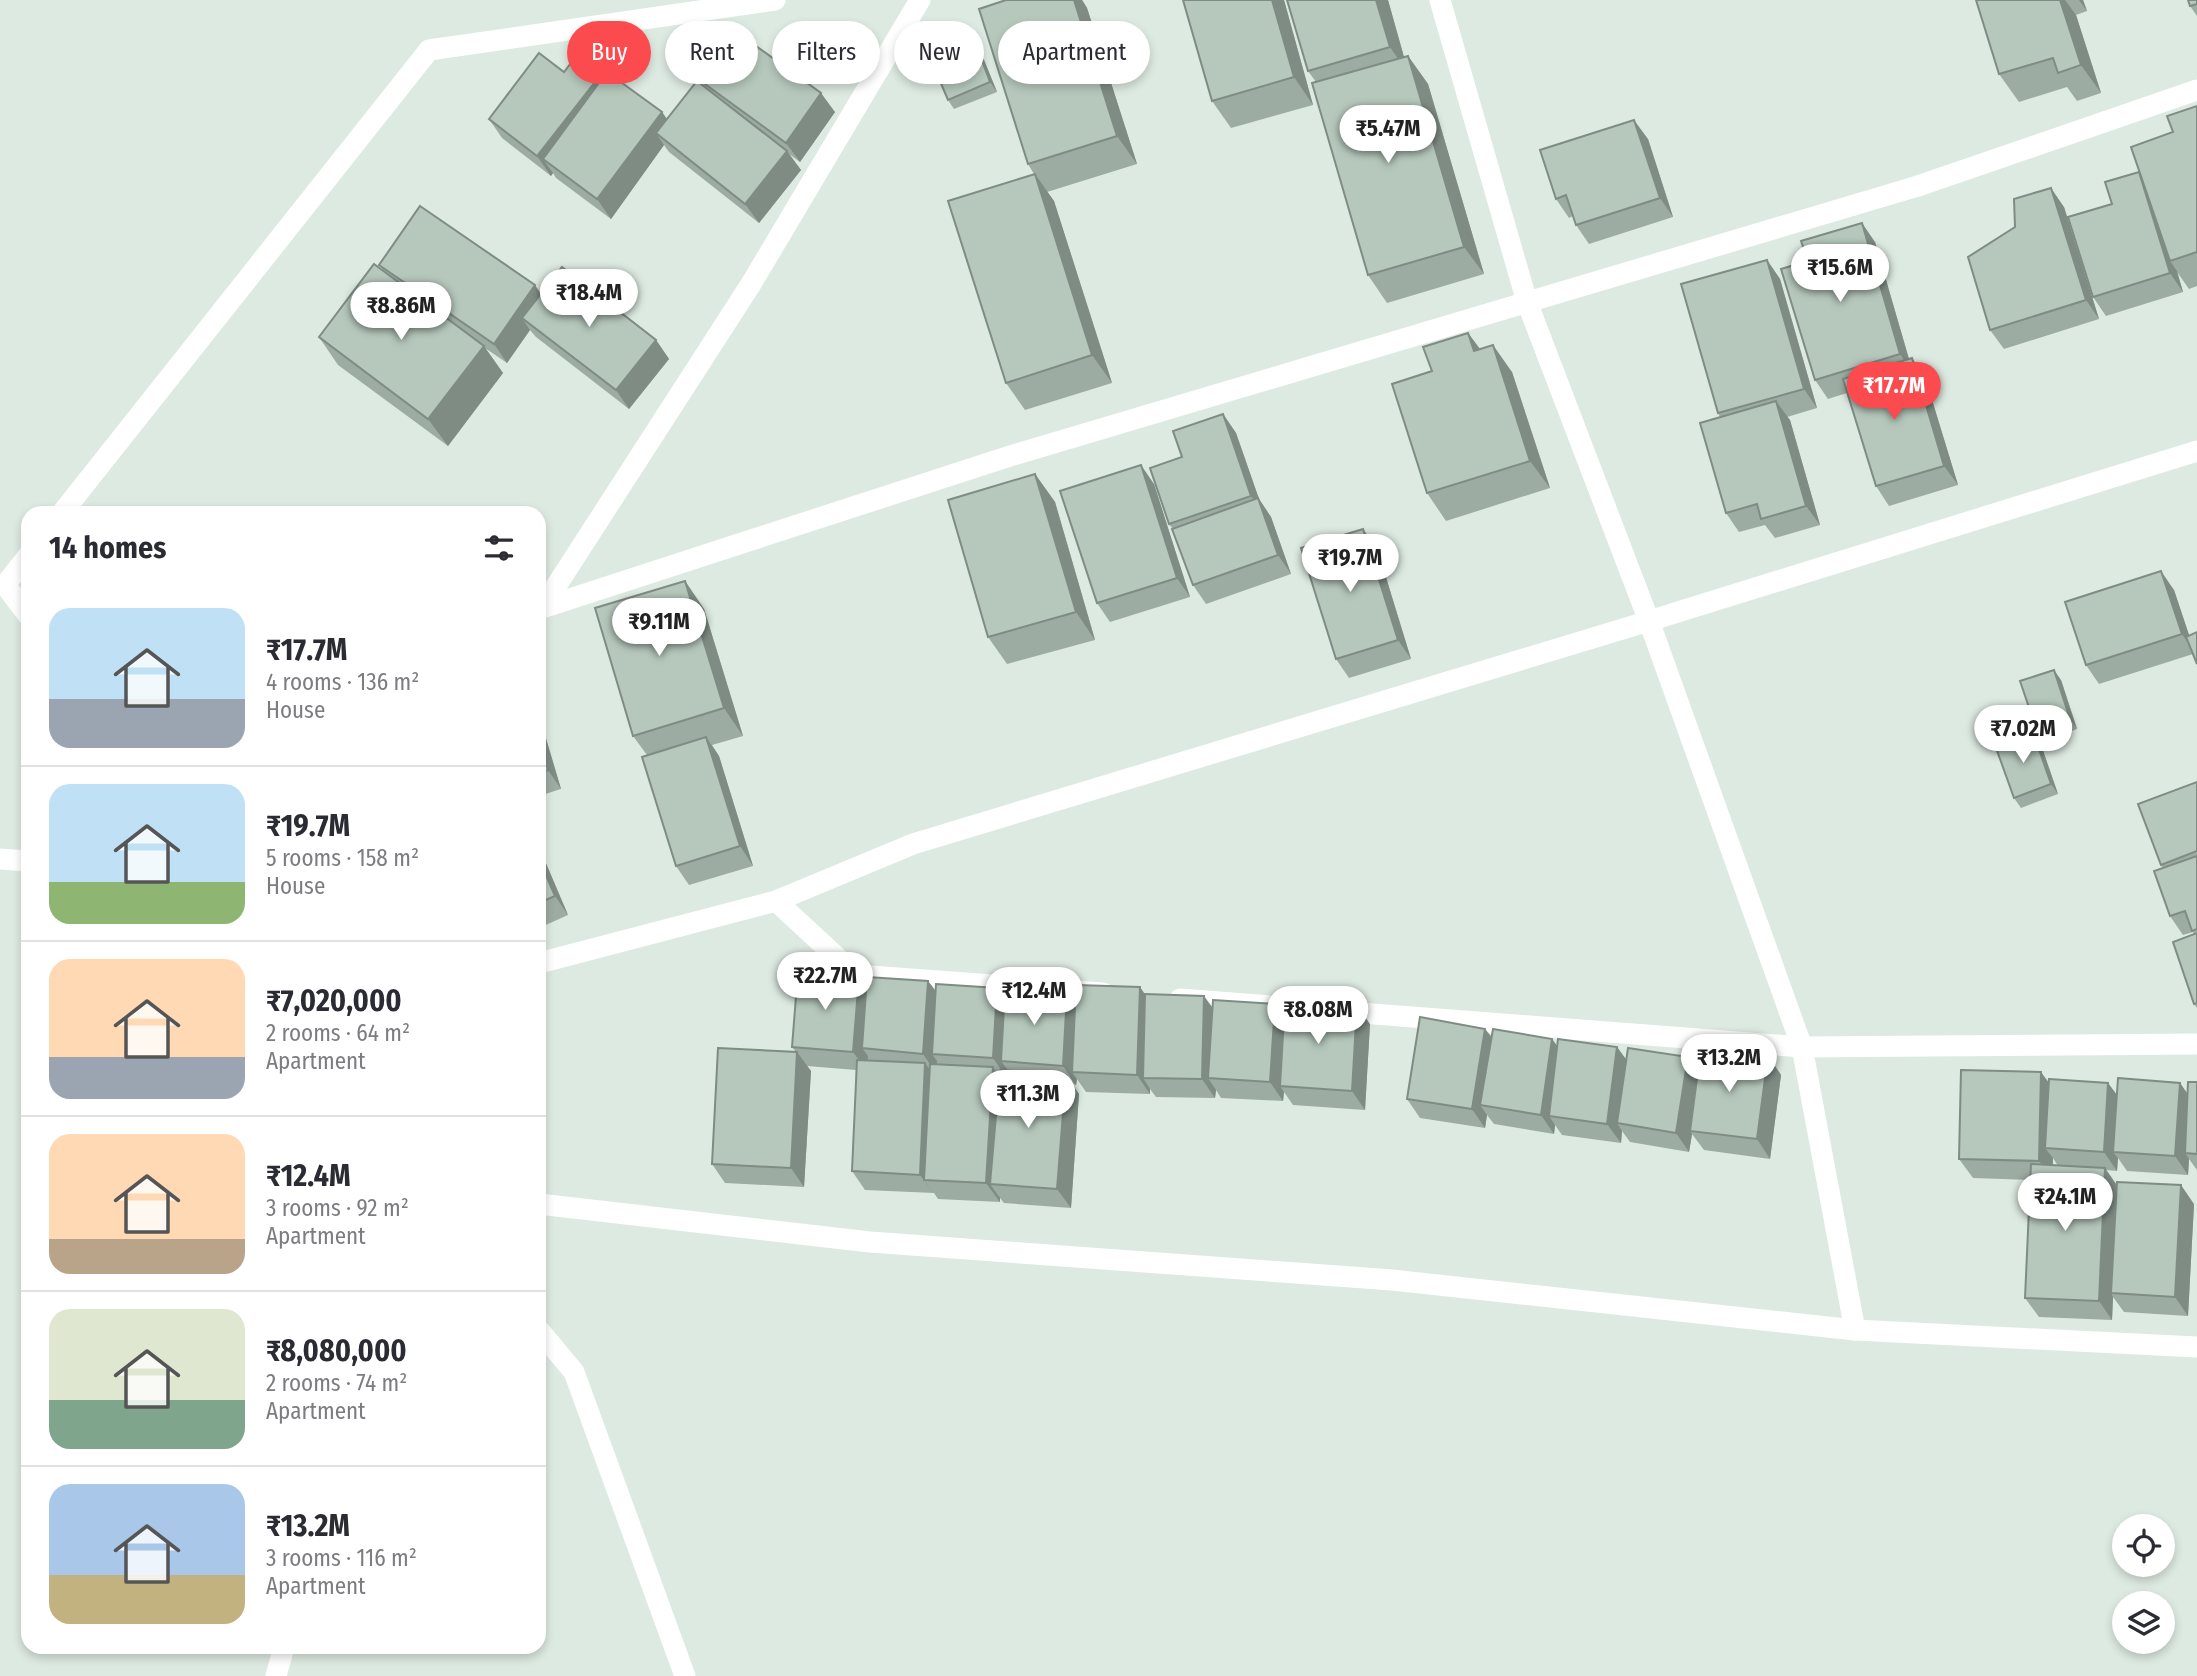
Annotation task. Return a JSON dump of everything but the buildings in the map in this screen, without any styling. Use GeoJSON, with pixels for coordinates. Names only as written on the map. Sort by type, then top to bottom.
{"type":"FeatureCollection","features":[{"type":"Feature","properties":{"kind":"street"},"geometry":{"type":"LineString","coordinates":[[68,506],[429,50],[775,0]]}},
{"type":"Feature","properties":{"kind":"street"},"geometry":{"type":"LineString","coordinates":[[546,600],[751,284],[920,0]]}},
{"type":"Feature","properties":{"kind":"street"},"geometry":{"type":"LineString","coordinates":[[1440,0],[1527,302],[1649,621],[1802,1047],[1855,1329]]}},
{"type":"Feature","properties":{"kind":"street"},"geometry":{"type":"LineString","coordinates":[[546,606],[1010,456],[1917,186],[2197,90]]}},
{"type":"Feature","properties":{"kind":"street"},"geometry":{"type":"LineString","coordinates":[[546,961],[776,901],[913,844],[1649,621],[2197,451]]}},
{"type":"Feature","properties":{"kind":"street"},"geometry":{"type":"LineString","coordinates":[[21,563],[1,584],[21,607]]}},
{"type":"Feature","properties":{"kind":"street"},"geometry":{"type":"LineString","coordinates":[[0,859],[21,860]]}},
{"type":"Feature","properties":{"kind":"street"},"geometry":{"type":"LineString","coordinates":[[776,901],[856,975],[1120,995]]}},
{"type":"Feature","properties":{"kind":"street"},"geometry":{"type":"LineString","coordinates":[[1162,998],[1802,1047],[2197,1044]]}},
{"type":"Feature","properties":{"kind":"street"},"geometry":{"type":"LineString","coordinates":[[546,1205],[870,1242],[1392,1280],[1855,1329],[2197,1347]]}},
{"type":"Feature","properties":{"kind":"street"},"geometry":{"type":"LineString","coordinates":[[546,1339],[574,1373],[685,1676]]}},
{"type":"Feature","properties":{"kind":"street"},"geometry":{"type":"LineString","coordinates":[[276,1676],[282,1654]]}}]}
